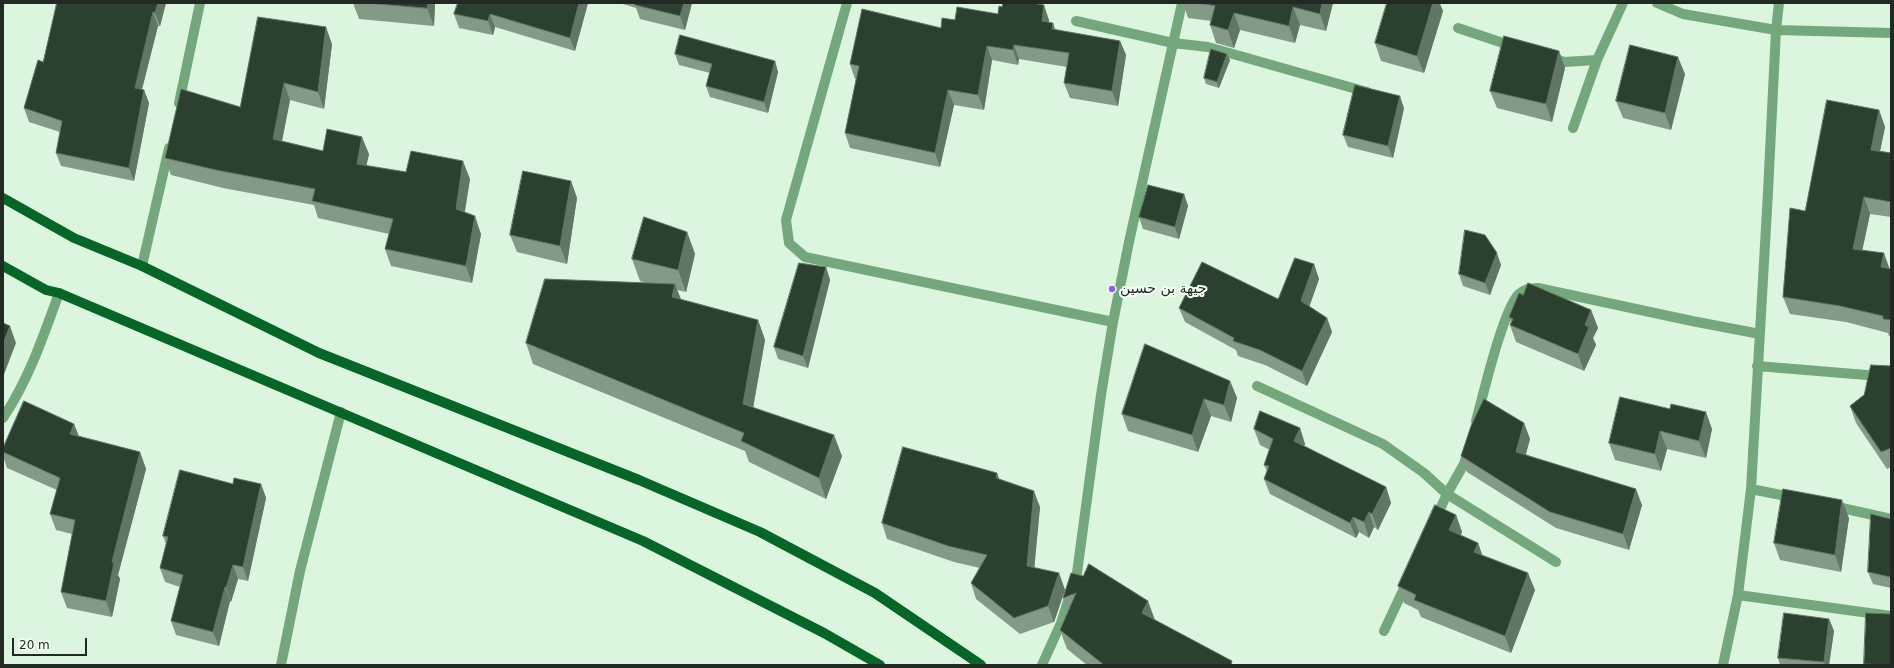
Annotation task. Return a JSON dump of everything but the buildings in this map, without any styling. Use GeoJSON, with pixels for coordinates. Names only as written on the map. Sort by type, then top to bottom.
{"type":"FeatureCollection","features":[{"type":"Feature","properties":{"kind":"main road"},"geometry":{"type":"LineString","coordinates":[[3,198],[74,238],[142,266],[319,353],[631,477],[760,532],[875,593],[981,665]]}},
{"type":"Feature","properties":{"kind":"main road"},"geometry":{"type":"LineString","coordinates":[[3,266],[46,290],[59,293],[642,541],[824,633],[880,665]]}},
{"type":"Feature","properties":{"kind":"street"},"geometry":{"type":"LineString","coordinates":[[177,110],[200,3]]}},
{"type":"Feature","properties":{"kind":"street"},"geometry":{"type":"LineString","coordinates":[[847,3],[786,220],[789,243],[805,257],[1113,322]]}},
{"type":"Feature","properties":{"kind":"street"},"geometry":{"type":"LineString","coordinates":[[1042,665],[1061,623],[1078,573],[1101,395],[1113,322],[1129,242],[1182,3]]}},
{"type":"Feature","properties":{"kind":"street"},"geometry":{"type":"LineString","coordinates":[[1573,128],[1597,60],[1623,3]]}},
{"type":"Feature","properties":{"kind":"street"},"geometry":{"type":"LineString","coordinates":[[1657,3],[1683,14],[1776,30],[1891,33]]}},
{"type":"Feature","properties":{"kind":"street"},"geometry":{"type":"LineString","coordinates":[[1723,665],[1738,595],[1751,489],[1776,30],[1779,3]]}},
{"type":"Feature","properties":{"kind":"street"},"geometry":{"type":"LineString","coordinates":[[1076,21],[1173,43],[1208,47],[1368,92]]}},
{"type":"Feature","properties":{"kind":"street"},"geometry":{"type":"LineString","coordinates":[[1458,28],[1528,51]]}},
{"type":"Feature","properties":{"kind":"street"},"geometry":{"type":"LineString","coordinates":[[1542,55],[1564,62],[1597,60]]}},
{"type":"Feature","properties":{"kind":"street"},"geometry":{"type":"LineString","coordinates":[[142,266],[171,140]]}},
{"type":"Feature","properties":{"kind":"street"},"geometry":{"type":"LineString","coordinates":[[1431,530],[1447,494],[1464,464],[1507,314],[1519,293],[1528,288],[1538,288],[1692,322],[1760,334]]}},
{"type":"Feature","properties":{"kind":"street"},"geometry":{"type":"LineString","coordinates":[[3,418],[15,400],[36,359],[59,293]]}},
{"type":"Feature","properties":{"kind":"street"},"geometry":{"type":"LineString","coordinates":[[1757,366],[1891,377]]}},
{"type":"Feature","properties":{"kind":"street"},"geometry":{"type":"LineString","coordinates":[[1257,386],[1383,444],[1424,473],[1447,494],[1556,562]]}},
{"type":"Feature","properties":{"kind":"street"},"geometry":{"type":"LineString","coordinates":[[281,665],[300,571],[341,412]]}},
{"type":"Feature","properties":{"kind":"street"},"geometry":{"type":"LineString","coordinates":[[1751,489],[1805,500]]}},
{"type":"Feature","properties":{"kind":"street"},"geometry":{"type":"LineString","coordinates":[[1821,504],[1891,519]]}},
{"type":"Feature","properties":{"kind":"street"},"geometry":{"type":"LineString","coordinates":[[1384,631],[1411,574]]}},
{"type":"Feature","properties":{"kind":"street"},"geometry":{"type":"LineString","coordinates":[[1738,595],[1891,616]]}},
{"type":"Feature","properties":{"kind":"place","name":"جيهة بن حسين"},"geometry":{"type":"Point","coordinates":[1112,289]}}]}
